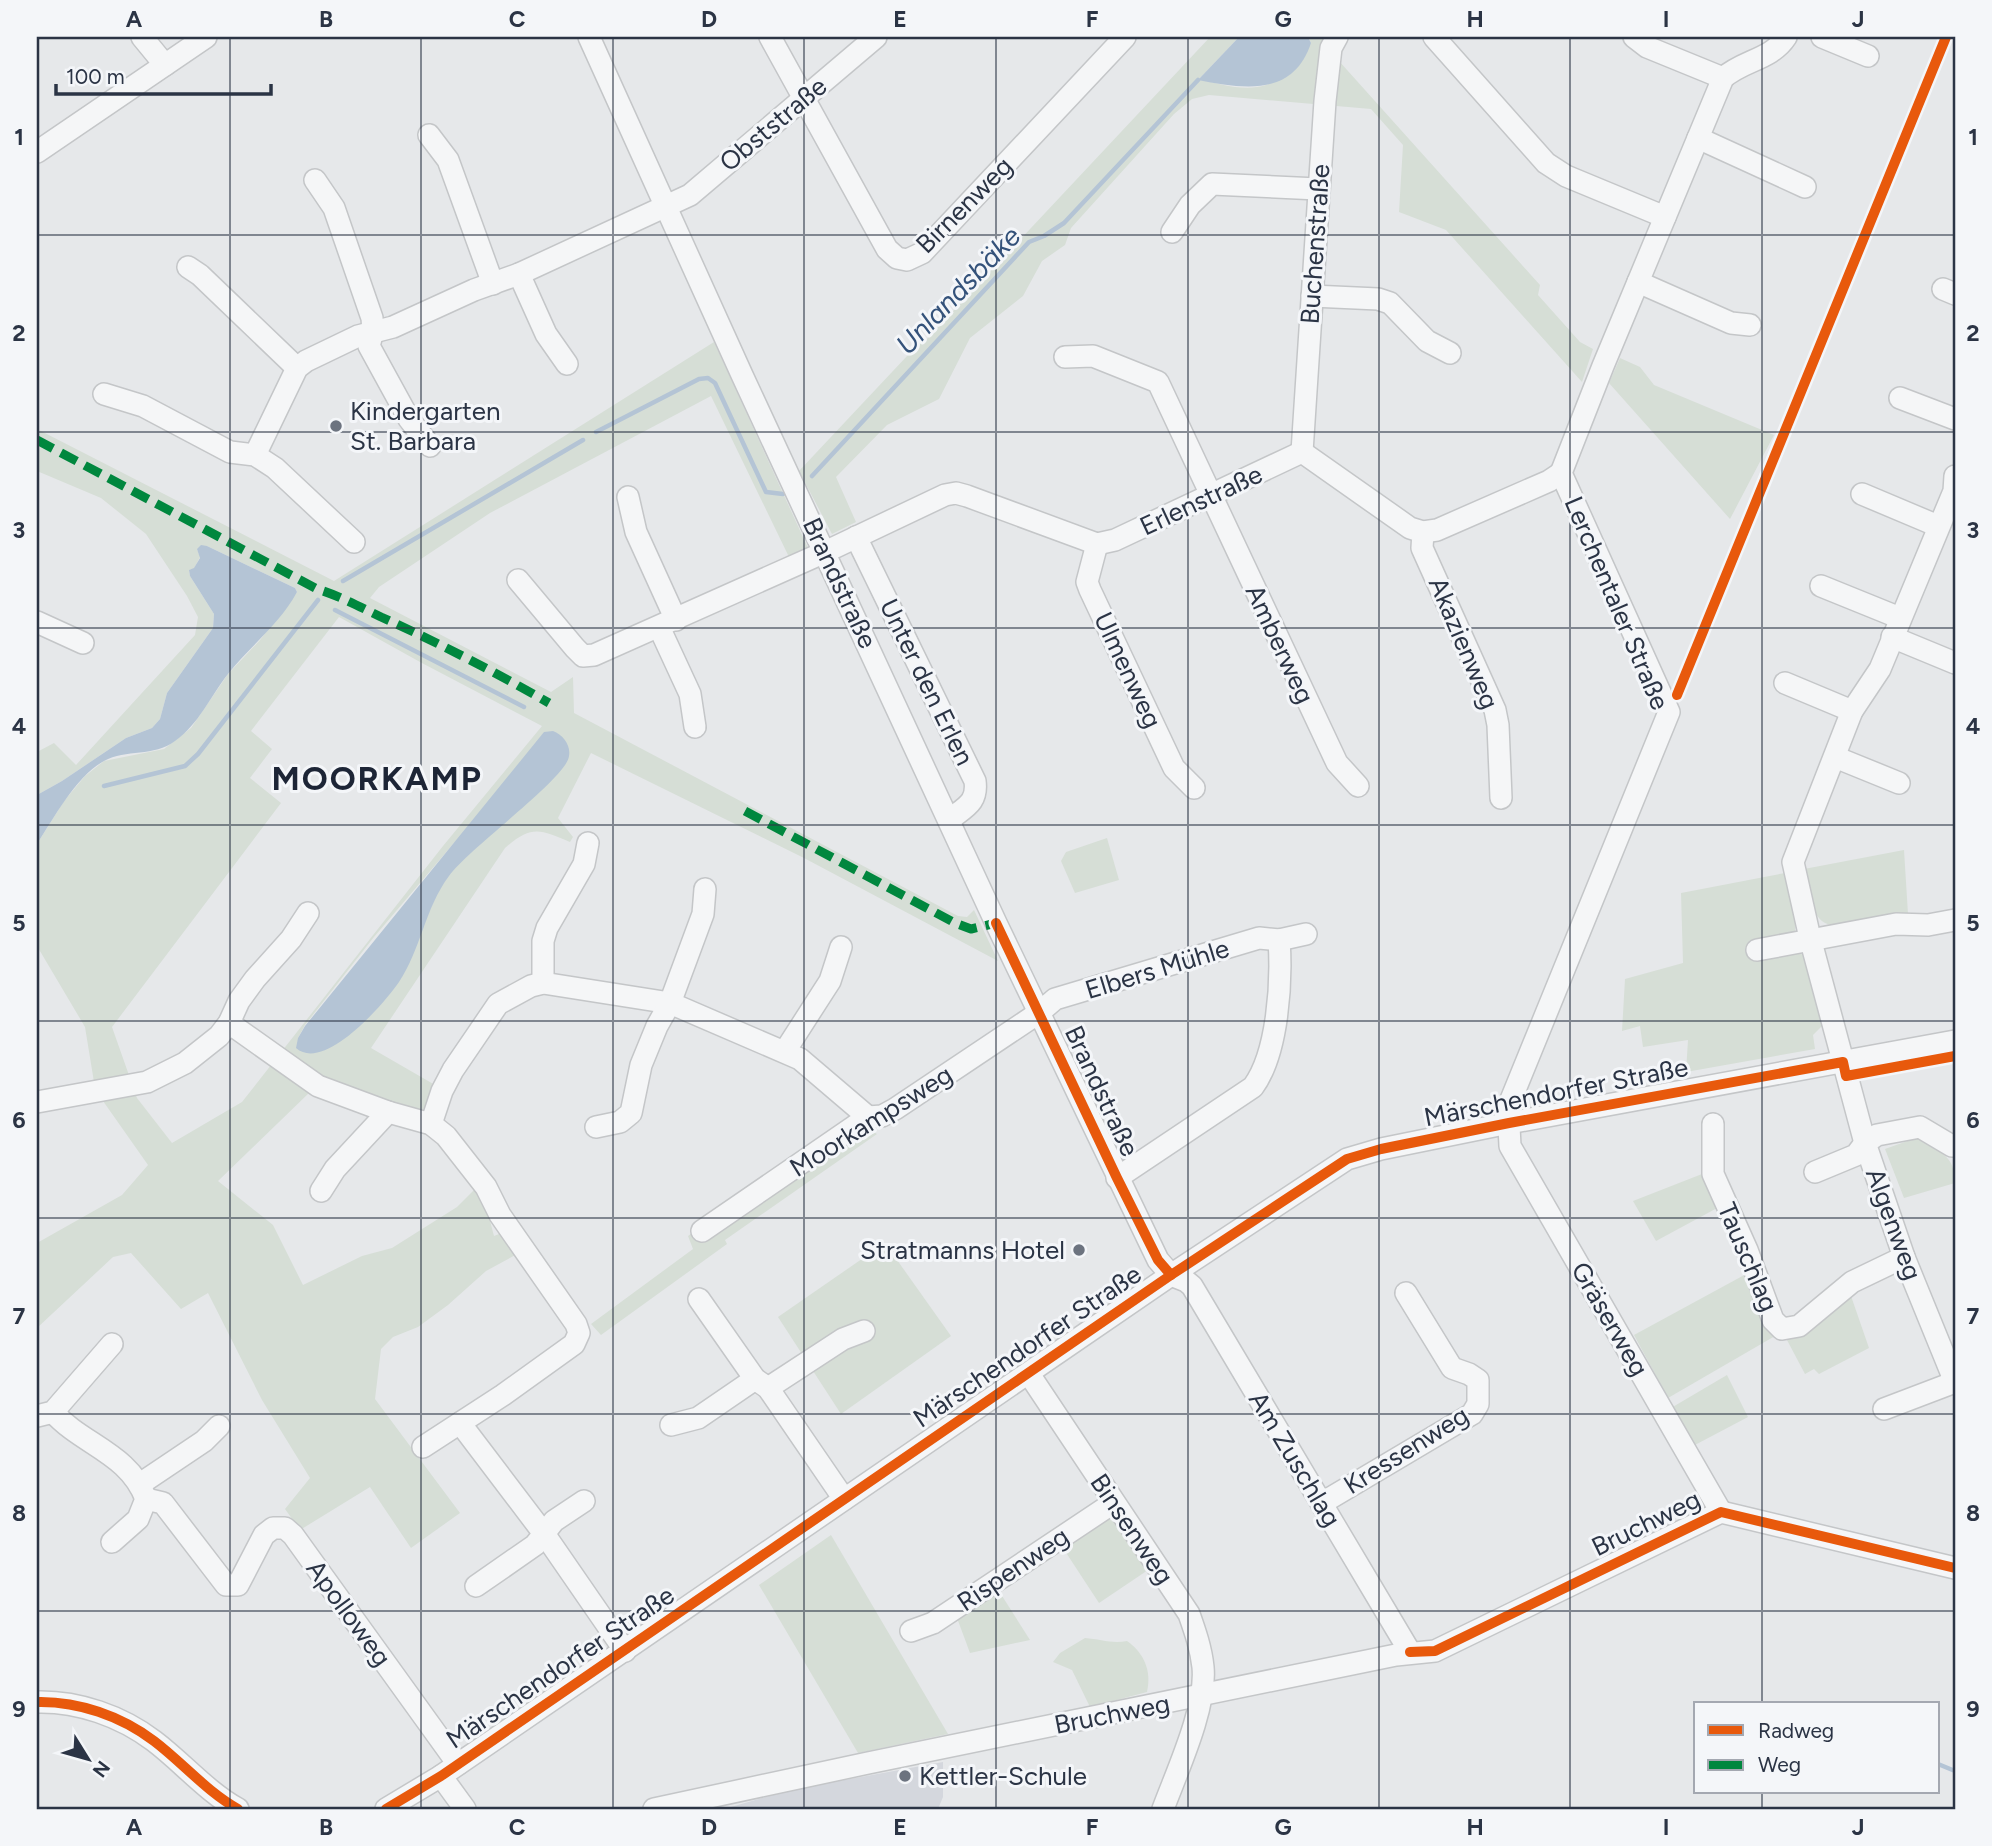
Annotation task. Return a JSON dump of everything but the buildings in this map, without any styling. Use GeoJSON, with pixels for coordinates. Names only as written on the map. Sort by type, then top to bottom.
{"type":"FeatureCollection","features":[{"type":"Feature","properties":{"kind":"street"},"geometry":{"type":"LineString","coordinates":[[142,37],[165,65]]}},
{"type":"Feature","properties":{"kind":"street"},"geometry":{"type":"LineString","coordinates":[[37,152],[206,37]]}},
{"type":"Feature","properties":{"kind":"street","name":"Brandstraße"},"geometry":{"type":"LineString","coordinates":[[589,37],[948,820],[1117,1178],[1158,1260],[1171,1275]]}},
{"type":"Feature","properties":{"kind":"street"},"geometry":{"type":"LineString","coordinates":[[770,37],[804,98]]}},
{"type":"Feature","properties":{"kind":"street","name":"Obststraße"},"geometry":{"type":"LineString","coordinates":[[297,368],[306,361],[373,331],[393,327],[519,274],[690,195],[876,37]]}},
{"type":"Feature","properties":{"kind":"street","name":"Birnenweg"},"geometry":{"type":"LineString","coordinates":[[804,98],[887,249],[897,258],[907,260],[922,253],[1125,37]]}},
{"type":"Feature","properties":{"kind":"street","name":"Buchenstraße"},"geometry":{"type":"LineString","coordinates":[[1302,452],[1318,189],[1331,48],[1337,37]]}},
{"type":"Feature","properties":{"kind":"street"},"geometry":{"type":"LineString","coordinates":[[1434,37],[1546,163],[1566,176],[1665,217]]}},
{"type":"Feature","properties":{"kind":"street"},"geometry":{"type":"LineString","coordinates":[[1634,37],[1647,47],[1723,78],[1735,68],[1779,48],[1786,37]]}},
{"type":"Feature","properties":{"kind":"street"},"geometry":{"type":"LineString","coordinates":[[1822,37],[1868,56]]}},
{"type":"Feature","properties":{"kind":"street","name":"Lerchentaler Straße"},"geometry":{"type":"LineString","coordinates":[[1509,1123],[1508,1107],[1669,712],[1561,473],[1723,78]]}},
{"type":"Feature","properties":{"kind":"street"},"geometry":{"type":"LineString","coordinates":[[429,135],[448,160],[493,284]]}},
{"type":"Feature","properties":{"kind":"street"},"geometry":{"type":"LineString","coordinates":[[1698,138],[1805,187]]}},
{"type":"Feature","properties":{"kind":"street"},"geometry":{"type":"LineString","coordinates":[[315,180],[334,208],[372,318],[373,331],[369,346],[409,419],[430,446]]}},
{"type":"Feature","properties":{"kind":"street"},"geometry":{"type":"LineString","coordinates":[[1172,232],[1190,205],[1212,184],[1318,189]]}},
{"type":"Feature","properties":{"kind":"street"},"geometry":{"type":"LineString","coordinates":[[188,267],[200,275],[297,368],[255,455]]}},
{"type":"Feature","properties":{"kind":"street"},"geometry":{"type":"LineString","coordinates":[[519,274],[546,334],[567,364]]}},
{"type":"Feature","properties":{"kind":"street"},"geometry":{"type":"LineString","coordinates":[[1638,282],[1731,323],[1750,325]]}},
{"type":"Feature","properties":{"kind":"street"},"geometry":{"type":"LineString","coordinates":[[1312,296],[1378,299],[1390,303],[1427,341],[1450,353]]}},
{"type":"Feature","properties":{"kind":"street","name":"Amberweg"},"geometry":{"type":"LineString","coordinates":[[1065,356],[1093,356],[1158,382],[1337,763],[1358,786]]}},
{"type":"Feature","properties":{"kind":"street"},"geometry":{"type":"LineString","coordinates":[[104,394],[143,406],[230,452],[255,455],[275,468],[354,542]]}},
{"type":"Feature","properties":{"kind":"street"},"geometry":{"type":"LineString","coordinates":[[1900,398],[1955,419]]}},
{"type":"Feature","properties":{"kind":"street"},"geometry":{"type":"LineString","coordinates":[[1302,452],[1410,528],[1423,533],[1437,530],[1549,481],[1561,473]]}},
{"type":"Feature","properties":{"kind":"street","name":"Erlenstraße"},"geometry":{"type":"LineString","coordinates":[[1097,544],[1115,540],[1302,452]]}},
{"type":"Feature","properties":{"kind":"street","name":"Algenweg"},"geometry":{"type":"LineString","coordinates":[[1884,1409],[1955,1382],[1904,1257],[1865,1143],[1793,862],[1852,711],[1880,668],[1947,515],[1955,476]]}},
{"type":"Feature","properties":{"kind":"street"},"geometry":{"type":"LineString","coordinates":[[519,580],[583,656],[594,655],[667,624],[945,495],[956,493],[1097,544]]}},
{"type":"Feature","properties":{"kind":"street"},"geometry":{"type":"LineString","coordinates":[[1862,494],[1947,515]]}},
{"type":"Feature","properties":{"kind":"street"},"geometry":{"type":"LineString","coordinates":[[628,497],[636,532],[690,695],[695,727]]}},
{"type":"Feature","properties":{"kind":"street","name":"Akazienweg"},"geometry":{"type":"LineString","coordinates":[[1423,533],[1422,548],[1495,710],[1501,798]]}},
{"type":"Feature","properties":{"kind":"street","name":"Unter den Erlen"},"geometry":{"type":"LineString","coordinates":[[856,537],[975,781],[977,793],[971,803],[948,820]]}},
{"type":"Feature","properties":{"kind":"street","name":"Ulmenweg"},"geometry":{"type":"LineString","coordinates":[[1097,544],[1087,582],[1090,590],[1174,768],[1194,788]]}},
{"type":"Feature","properties":{"kind":"street"},"geometry":{"type":"LineString","coordinates":[[1821,586],[1955,663]]}},
{"type":"Feature","properties":{"kind":"street"},"geometry":{"type":"LineString","coordinates":[[37,622],[83,643]]}},
{"type":"Feature","properties":{"kind":"street"},"geometry":{"type":"LineString","coordinates":[[1785,683],[1852,711]]}},
{"type":"Feature","properties":{"kind":"street"},"geometry":{"type":"LineString","coordinates":[[1835,757],[1899,783]]}},
{"type":"Feature","properties":{"kind":"street"},"geometry":{"type":"LineString","coordinates":[[543,984],[543,941],[547,928],[584,864],[588,843]]}},
{"type":"Feature","properties":{"kind":"street"},"geometry":{"type":"LineString","coordinates":[[596,1127],[620,1122],[631,1113],[642,1065],[657,1026],[670,1003],[703,914],[705,888]]}},
{"type":"Feature","properties":{"kind":"street"},"geometry":{"type":"LineString","coordinates":[[37,1102],[147,1082],[185,1063],[219,1036],[229,1023],[239,1001],[291,939],[308,913]]}},
{"type":"Feature","properties":{"kind":"street"},"geometry":{"type":"LineString","coordinates":[[1757,950],[1896,924],[1928,925],[1955,920]]}},
{"type":"Feature","properties":{"kind":"street","name":"Elbers Mühle"},"geometry":{"type":"LineString","coordinates":[[1040,1012],[1055,999],[1259,938],[1279,940],[1306,934]]}},
{"type":"Feature","properties":{"kind":"street"},"geometry":{"type":"LineString","coordinates":[[1117,1178],[1253,1087],[1264,1072],[1280,983],[1279,940]]}},
{"type":"Feature","properties":{"kind":"street"},"geometry":{"type":"LineString","coordinates":[[785,1051],[830,981],[841,947]]}},
{"type":"Feature","properties":{"kind":"street"},"geometry":{"type":"LineString","coordinates":[[431,1124],[442,1091],[453,1070],[498,1004],[531,986],[543,984],[670,1003],[800,1059],[868,1117]]}},
{"type":"Feature","properties":{"kind":"street","name":"Moorkampsweg"},"geometry":{"type":"LineString","coordinates":[[702,1231],[868,1117],[882,1116],[895,1109],[1040,1012]]}},
{"type":"Feature","properties":{"kind":"street"},"geometry":{"type":"LineString","coordinates":[[229,1023],[318,1086],[388,1112],[431,1124],[446,1136],[486,1187],[500,1215],[576,1324],[579,1334],[574,1344],[423,1447]]}},
{"type":"Feature","properties":{"kind":"street","name":"Märschendorfer Straße"},"geometry":{"type":"LineString","coordinates":[[386,1809],[450,1770],[1171,1275],[1347,1159],[1509,1123],[1955,1041]]}},
{"type":"Feature","properties":{"kind":"street"},"geometry":{"type":"LineString","coordinates":[[321,1191],[335,1169],[388,1112]]}},
{"type":"Feature","properties":{"kind":"street","name":"Gräserweg"},"geometry":{"type":"LineString","coordinates":[[1509,1123],[1510,1146],[1721,1512]]}},
{"type":"Feature","properties":{"kind":"street","name":"Tauschlag"},"geometry":{"type":"LineString","coordinates":[[1713,1124],[1713,1174],[1773,1320],[1782,1329],[1798,1326],[1852,1282],[1904,1257]]}},
{"type":"Feature","properties":{"kind":"street"},"geometry":{"type":"LineString","coordinates":[[1815,1172],[1856,1155],[1865,1143],[1877,1135],[1920,1127],[1952,1146],[1955,1145]]}},
{"type":"Feature","properties":{"kind":"street","name":"Am Zuschlag"},"geometry":{"type":"LineString","coordinates":[[1171,1275],[1192,1286],[1410,1653]]}},
{"type":"Feature","properties":{"kind":"street","name":"Kressenweg"},"geometry":{"type":"LineString","coordinates":[[1322,1503],[1472,1414],[1478,1404],[1478,1380],[1452,1367],[1406,1293]]}},
{"type":"Feature","properties":{"kind":"street"},"geometry":{"type":"LineString","coordinates":[[699,1298],[844,1499]]}},
{"type":"Feature","properties":{"kind":"street"},"geometry":{"type":"LineString","coordinates":[[671,1425],[698,1418],[843,1339],[864,1331]]}},
{"type":"Feature","properties":{"kind":"street"},"geometry":{"type":"LineString","coordinates":[[112,1344],[45,1414],[99,1445],[143,1492]]}},
{"type":"Feature","properties":{"kind":"street","name":"Binsenweg"},"geometry":{"type":"LineString","coordinates":[[1029,1374],[1189,1614],[1198,1640],[1203,1669],[1200,1696],[1192,1729],[1163,1809]]}},
{"type":"Feature","properties":{"kind":"street"},"geometry":{"type":"LineString","coordinates":[[460,1423],[545,1535],[625,1651]]}},
{"type":"Feature","properties":{"kind":"street"},"geometry":{"type":"LineString","coordinates":[[112,1542],[138,1519],[143,1492],[219,1426]]}},
{"type":"Feature","properties":{"kind":"street","name":"Apolloweg"},"geometry":{"type":"LineString","coordinates":[[143,1492],[163,1503],[226,1585],[238,1585],[264,1535],[273,1528],[285,1528],[293,1535],[450,1770]]}},
{"type":"Feature","properties":{"kind":"street"},"geometry":{"type":"LineString","coordinates":[[476,1586],[535,1545],[554,1521],[584,1501]]}},
{"type":"Feature","properties":{"kind":"street","name":"Rispenweg"},"geometry":{"type":"LineString","coordinates":[[911,1631],[933,1623],[1113,1503]]}},
{"type":"Feature","properties":{"kind":"street","name":"Bruchweg"},"geometry":{"type":"LineString","coordinates":[[654,1809],[1410,1653],[1435,1651],[1721,1512],[1955,1568]]}},
{"type":"Feature","properties":{"kind":"street"},"geometry":{"type":"LineString","coordinates":[[37,1702],[86,1707],[121,1720],[154,1741],[218,1797],[238,1809]]}},
{"type":"Feature","properties":{"kind":"street"},"geometry":{"type":"LineString","coordinates":[[450,1770],[465,1809]]}},
{"type":"Feature","properties":{"kind":"shaded area"},"geometry":{"type":"Polygon","coordinates":[[[1210,37],[1239,37],[1199,79],[1249,88],[1266,85],[1277,78],[1311,43],[1308,37],[1347,37],[1341,47],[1339,61],[1540,285],[1538,295],[1580,342],[1593,349],[1582,382],[1446,230],[1399,212],[1403,145],[1371,109],[1209,95],[1192,99],[1174,114],[1071,228],[1065,245],[1042,261],[1023,296],[970,338],[939,399],[887,425],[836,477],[856,522],[832,534],[799,471],[923,339],[926,340],[1210,37]]]}},
{"type":"Feature","properties":{"kind":"shaded area"},"geometry":{"type":"Polygon","coordinates":[[[714,342],[808,548],[789,557],[711,396],[490,513],[379,587],[370,598],[551,692],[573,677],[574,713],[958,916],[967,917],[974,910],[998,961],[804,858],[591,753],[558,818],[573,837],[570,842],[551,834],[536,832],[522,836],[505,848],[371,1048],[435,1085],[425,1108],[414,1113],[310,1092],[218,1181],[273,1225],[303,1285],[362,1256],[392,1248],[457,1207],[477,1187],[485,1202],[494,1236],[504,1232],[519,1253],[486,1271],[448,1305],[418,1327],[393,1337],[381,1349],[375,1399],[460,1513],[411,1548],[370,1487],[300,1530],[285,1509],[310,1478],[262,1400],[208,1293],[181,1309],[131,1253],[113,1257],[37,1328],[37,1243],[122,1195],[148,1165],[103,1101],[94,1082],[85,1027],[37,946],[37,844],[64,801],[85,776],[104,761],[164,749],[191,728],[228,674],[260,640],[297,592],[295,588],[207,546],[197,549],[200,557],[194,569],[189,570],[190,576],[214,614],[213,628],[167,693],[160,719],[152,728],[126,738],[37,795],[37,752],[54,743],[76,765],[195,635],[198,617],[146,534],[101,498],[37,471],[37,429],[334,581],[714,342]],[[339,617],[251,731],[272,749],[250,778],[281,803],[112,1027],[137,1098],[172,1143],[242,1102],[443,846],[542,726],[339,617]],[[485,839],[454,843],[374,937],[305,1025],[298,1038],[411,955],[438,891],[454,868],[485,839]]]}},
{"type":"Feature","properties":{"kind":"shaded area"},"geometry":{"type":"Polygon","coordinates":[[[1620,358],[1640,367],[1654,385],[1774,435],[1730,519],[1609,383],[1620,358]]]}},
{"type":"Feature","properties":{"kind":"shaded area"},"geometry":{"type":"Polygon","coordinates":[[[1107,838],[1119,880],[1075,893],[1061,861],[1066,852],[1107,838]]]}},
{"type":"Feature","properties":{"kind":"shaded area"},"geometry":{"type":"Polygon","coordinates":[[[1904,850],[1908,914],[1894,913],[1832,925],[1819,918],[1812,903],[1804,869],[1904,850]]]}},
{"type":"Feature","properties":{"kind":"shaded area"},"geometry":{"type":"Polygon","coordinates":[[[1785,873],[1796,922],[1795,931],[1788,936],[1749,941],[1754,959],[1799,952],[1806,958],[1823,1025],[1813,1035],[1815,1049],[1686,1072],[1688,1040],[1643,1047],[1640,1026],[1622,1031],[1625,979],[1683,963],[1681,893],[1785,873]]]}},
{"type":"Feature","properties":{"kind":"shaded area"},"geometry":{"type":"Polygon","coordinates":[[[854,1120],[877,1134],[725,1240],[727,1244],[601,1335],[591,1324],[693,1249],[688,1236],[854,1120]]]}},
{"type":"Feature","properties":{"kind":"shaded area"},"geometry":{"type":"Polygon","coordinates":[[[1916,1138],[1949,1160],[1955,1183],[1904,1198],[1885,1149],[1916,1138]]]}},
{"type":"Feature","properties":{"kind":"shaded area"},"geometry":{"type":"Polygon","coordinates":[[[1702,1174],[1719,1207],[1656,1241],[1633,1201],[1702,1174]]]}},
{"type":"Feature","properties":{"kind":"shaded area"},"geometry":{"type":"Polygon","coordinates":[[[885,1243],[951,1336],[841,1414],[778,1317],[885,1243]]]}},
{"type":"Feature","properties":{"kind":"shaded area"},"geometry":{"type":"Polygon","coordinates":[[[1748,1273],[1775,1336],[1668,1398],[1634,1335],[1748,1273]]]}},
{"type":"Feature","properties":{"kind":"shaded area"},"geometry":{"type":"Polygon","coordinates":[[[1851,1296],[1869,1348],[1819,1374],[1814,1369],[1805,1374],[1787,1340],[1851,1296]]]}},
{"type":"Feature","properties":{"kind":"shaded area"},"geometry":{"type":"Polygon","coordinates":[[[1727,1375],[1748,1417],[1693,1446],[1671,1408],[1727,1375]]]}},
{"type":"Feature","properties":{"kind":"shaded area"},"geometry":{"type":"Polygon","coordinates":[[[1102,1519],[1115,1522],[1148,1570],[1099,1603],[1061,1545],[1102,1519]]]}},
{"type":"Feature","properties":{"kind":"shaded area"},"geometry":{"type":"Polygon","coordinates":[[[831,1535],[948,1734],[858,1753],[759,1585],[831,1535]]]}},
{"type":"Feature","properties":{"kind":"shaded area"},"geometry":{"type":"Polygon","coordinates":[[[997,1588],[1030,1640],[970,1653],[957,1618],[997,1588]]]}},
{"type":"Feature","properties":{"kind":"shaded area"},"geometry":{"type":"Polygon","coordinates":[[[1085,1638],[1111,1642],[1127,1641],[1133,1646],[1145,1663],[1147,1692],[1090,1707],[1072,1670],[1053,1662],[1060,1653],[1085,1638]]]}},
{"type":"Feature","properties":{"kind":"shaded area","name":"Kettler-Schule"},"geometry":{"type":"Polygon","coordinates":[[[943,1762],[943,1797],[938,1809],[724,1809],[790,1790],[943,1762]]]}},
{"type":"Feature","properties":{"kind":"water"},"geometry":{"type":"Polygon","coordinates":[[[1239,37],[1308,37],[1311,43],[1303,60],[1292,73],[1279,81],[1265,85],[1233,86],[1198,80],[1239,37]]]}},
{"type":"Feature","properties":{"kind":"water"},"geometry":{"type":"Polygon","coordinates":[[[201,545],[295,588],[297,592],[273,625],[228,674],[198,718],[183,734],[167,746],[113,757],[94,768],[66,798],[37,844],[37,795],[126,738],[152,728],[160,719],[167,693],[213,628],[214,614],[189,570],[194,568],[200,558],[197,549],[201,545]]]}},
{"type":"Feature","properties":{"kind":"water"},"geometry":{"type":"Polygon","coordinates":[[[553,731],[563,738],[569,748],[569,756],[564,766],[449,876],[434,901],[413,956],[399,982],[381,1005],[337,1044],[322,1051],[308,1053],[296,1048],[305,1026],[544,732],[553,731]]]}},
{"type":"Feature","properties":{"kind":"waterway","name":"Unlandsbäke"},"geometry":{"type":"LineString","coordinates":[[812,476],[1029,242],[1064,223],[1198,80]]}},
{"type":"Feature","properties":{"kind":"waterway","name":"Unlandsbäke"},"geometry":{"type":"LineString","coordinates":[[596,432],[699,379],[708,378],[715,383],[766,492],[783,494]]}},
{"type":"Feature","properties":{"kind":"waterway","name":"Unlandsbäke"},"geometry":{"type":"LineString","coordinates":[[343,581],[583,440]]}},
{"type":"Feature","properties":{"kind":"waterway"},"geometry":{"type":"LineString","coordinates":[[104,786],[185,766],[198,754],[318,600]]}},
{"type":"Feature","properties":{"kind":"waterway"},"geometry":{"type":"LineString","coordinates":[[335,610],[524,707]]}},
{"type":"Feature","properties":{"kind":"waterway"},"geometry":{"type":"LineString","coordinates":[[1940,1765],[1955,1771]]}},
{"type":"Feature","properties":{"kind":"marked path"},"geometry":{"type":"LineString","coordinates":[[37,440],[317,589],[445,647],[549,703]]}},
{"type":"Feature","properties":{"kind":"marked path"},"geometry":{"type":"LineString","coordinates":[[745,811],[955,923],[971,929],[996,923]]}},
{"type":"Feature","properties":{"kind":"cycle path"},"geometry":{"type":"LineString","coordinates":[[1677,695],[1946,37]]}},
{"type":"Feature","properties":{"kind":"cycle path"},"geometry":{"type":"LineString","coordinates":[[996,923],[1117,1178],[1158,1260],[1171,1275]]}},
{"type":"Feature","properties":{"kind":"cycle path"},"geometry":{"type":"LineString","coordinates":[[386,1809],[441,1776],[1171,1275],[1347,1159],[1381,1149],[1509,1123],[1843,1062],[1846,1076],[1955,1056]]}},
{"type":"Feature","properties":{"kind":"cycle path"},"geometry":{"type":"LineString","coordinates":[[1410,1652],[1435,1651],[1721,1512],[1955,1568]]}},
{"type":"Feature","properties":{"kind":"cycle path"},"geometry":{"type":"LineString","coordinates":[[37,1702],[83,1707],[128,1724],[154,1741],[215,1794],[238,1809]]}},
{"type":"Feature","properties":{"kind":"place","name":"Kindergarten St. Barbara"},"geometry":{"type":"Point","coordinates":[336,426]}},
{"type":"Feature","properties":{"kind":"place","name":"Stratmanns Hotel"},"geometry":{"type":"Point","coordinates":[1079,1250]}},
{"type":"Feature","properties":{"kind":"place","name":"Kettler-Schule"},"geometry":{"type":"Point","coordinates":[905,1776]}},
{"type":"Feature","properties":{"kind":"district","name":"MOORKAMP"},"geometry":{"type":"Point","coordinates":[377,778]}}]}
